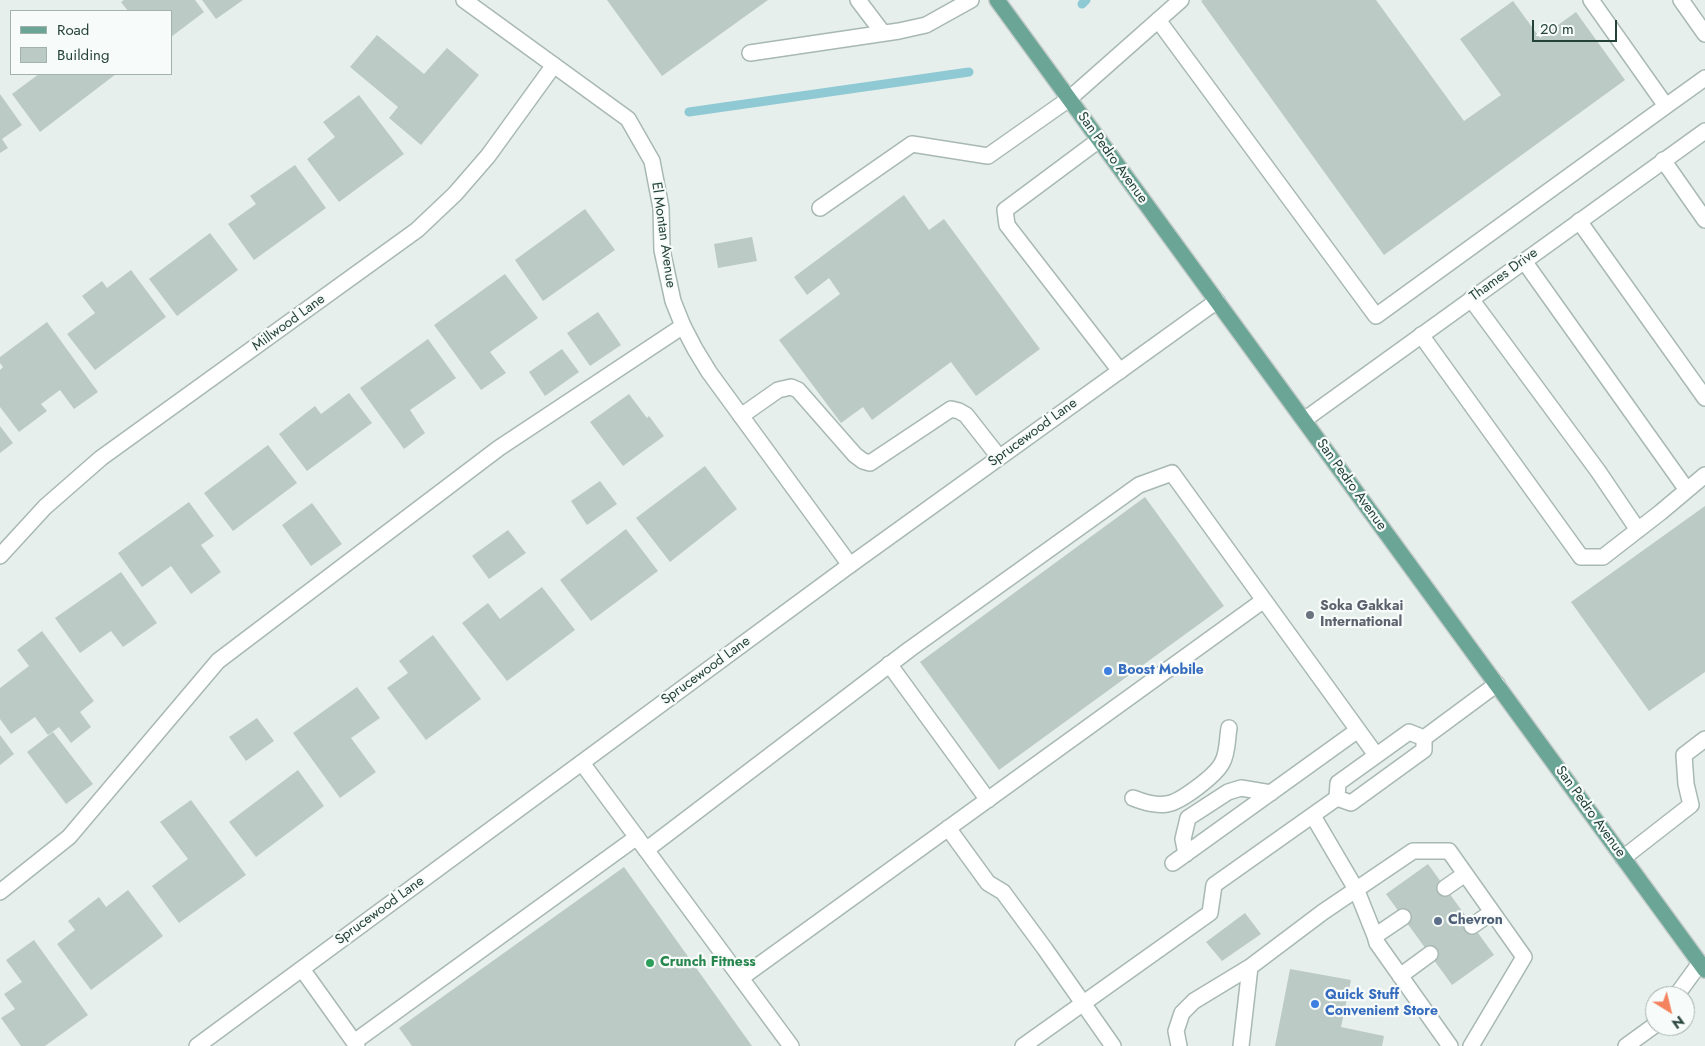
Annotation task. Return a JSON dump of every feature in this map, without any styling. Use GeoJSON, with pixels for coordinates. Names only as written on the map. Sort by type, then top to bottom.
{"type":"FeatureCollection","features":[{"type":"Feature","properties":{"kind":"main road","name":"San Pedro Avenue"},"geometry":{"type":"LineString","coordinates":[[997,0],[1624,858],[1703,963]]}},
{"type":"Feature","properties":{"kind":"street","name":"El Montan Avenue"},"geometry":{"type":"LineString","coordinates":[[464,0],[628,119],[652,161],[661,208],[662,250],[673,301],[683,326],[709,372],[850,566]]}},
{"type":"Feature","properties":{"kind":"street"},"geometry":{"type":"LineString","coordinates":[[858,0],[883,33]]}},
{"type":"Feature","properties":{"kind":"street"},"geometry":{"type":"LineString","coordinates":[[750,53],[926,25],[971,0]]}},
{"type":"Feature","properties":{"kind":"street"},"geometry":{"type":"LineString","coordinates":[[820,208],[912,144],[988,156],[1069,99],[1181,0]]}},
{"type":"Feature","properties":{"kind":"street"},"geometry":{"type":"LineString","coordinates":[[1591,0],[1666,106]]}},
{"type":"Feature","properties":{"kind":"street"},"geometry":{"type":"LineString","coordinates":[[1681,0],[1705,34]]}},
{"type":"Feature","properties":{"kind":"street"},"geometry":{"type":"LineString","coordinates":[[1158,20],[1376,316],[1705,78]]}},
{"type":"Feature","properties":{"kind":"street","name":"Millwood Lane"},"geometry":{"type":"LineString","coordinates":[[0,556],[45,507],[101,458],[418,230],[455,194],[488,156],[554,65]]}},
{"type":"Feature","properties":{"kind":"street","name":"Thames Drive"},"geometry":{"type":"LineString","coordinates":[[1304,420],[1705,131]]}},
{"type":"Feature","properties":{"kind":"street"},"geometry":{"type":"LineString","coordinates":[[1099,140],[1005,210],[1007,225],[1120,371]]}},
{"type":"Feature","properties":{"kind":"street"},"geometry":{"type":"LineString","coordinates":[[1663,160],[1705,220]]}},
{"type":"Feature","properties":{"kind":"street"},"geometry":{"type":"LineString","coordinates":[[1579,220],[1705,398]]}},
{"type":"Feature","properties":{"kind":"street"},"geometry":{"type":"LineString","coordinates":[[1524,261],[1687,490]]}},
{"type":"Feature","properties":{"kind":"street"},"geometry":{"type":"LineString","coordinates":[[1472,299],[1598,471],[1638,530]]}},
{"type":"Feature","properties":{"kind":"street","name":"Sprucewood Lane"},"geometry":{"type":"LineString","coordinates":[[197,1046],[999,457],[1217,301]]}},
{"type":"Feature","properties":{"kind":"street"},"geometry":{"type":"LineString","coordinates":[[0,892],[68,838],[218,662],[500,448],[683,326]]}},
{"type":"Feature","properties":{"kind":"street"},"geometry":{"type":"LineString","coordinates":[[1421,335],[1581,557],[1603,557],[1705,475]]}},
{"type":"Feature","properties":{"kind":"street"},"geometry":{"type":"LineString","coordinates":[[741,416],[778,390],[790,386],[798,390],[855,455],[863,461],[870,463],[951,409],[959,410],[966,415],[999,457]]}},
{"type":"Feature","properties":{"kind":"street"},"geometry":{"type":"LineString","coordinates":[[646,850],[889,664],[1139,485],[1172,473],[1376,755]]}},
{"type":"Feature","properties":{"kind":"street"},"geometry":{"type":"LineString","coordinates":[[741,978],[1264,600]]}},
{"type":"Feature","properties":{"kind":"street"},"geometry":{"type":"LineString","coordinates":[[889,664],[988,800]]}},
{"type":"Feature","properties":{"kind":"street"},"geometry":{"type":"LineString","coordinates":[[1424,738],[1497,684]]}},
{"type":"Feature","properties":{"kind":"street"},"geometry":{"type":"LineString","coordinates":[[1133,798],[1151,804],[1165,804],[1174,802],[1187,794],[1217,771],[1223,762],[1229,728]]}},
{"type":"Feature","properties":{"kind":"street"},"geometry":{"type":"LineString","coordinates":[[1173,863],[1358,730]]}},
{"type":"Feature","properties":{"kind":"street"},"geometry":{"type":"LineString","coordinates":[[1023,1046],[1210,913],[1214,885],[1337,798],[1338,782],[1408,732],[1424,738]]}},
{"type":"Feature","properties":{"kind":"street"},"geometry":{"type":"LineString","coordinates":[[1337,798],[1352,803],[1424,750],[1424,738]]}},
{"type":"Feature","properties":{"kind":"street"},"geometry":{"type":"LineString","coordinates":[[1624,858],[1698,808],[1686,784],[1684,755],[1705,739]]}},
{"type":"Feature","properties":{"kind":"street"},"geometry":{"type":"LineString","coordinates":[[582,762],[791,1046]]}},
{"type":"Feature","properties":{"kind":"street"},"geometry":{"type":"LineString","coordinates":[[1186,854],[1183,840],[1188,818],[1228,792],[1241,788],[1271,792]]}},
{"type":"Feature","properties":{"kind":"street"},"geometry":{"type":"LineString","coordinates":[[1313,816],[1357,891],[1377,943],[1450,1046]]}},
{"type":"Feature","properties":{"kind":"street"},"geometry":{"type":"LineString","coordinates":[[948,828],[988,883],[1003,892],[1113,1046]]}},
{"type":"Feature","properties":{"kind":"street"},"geometry":{"type":"LineString","coordinates":[[302,969],[356,1044],[637,837]]}},
{"type":"Feature","properties":{"kind":"street"},"geometry":{"type":"LineString","coordinates":[[1179,1046],[1176,1031],[1182,1013],[1194,1001],[1250,967],[1323,912],[1357,891],[1413,851],[1449,851],[1524,957],[1471,1046]]}},
{"type":"Feature","properties":{"kind":"street"},"geometry":{"type":"LineString","coordinates":[[1445,888],[1465,874]]}},
{"type":"Feature","properties":{"kind":"street"},"geometry":{"type":"LineString","coordinates":[[1472,926],[1492,912]]}},
{"type":"Feature","properties":{"kind":"street"},"geometry":{"type":"LineString","coordinates":[[1375,936],[1403,917]]}},
{"type":"Feature","properties":{"kind":"street"},"geometry":{"type":"LineString","coordinates":[[1400,976],[1430,954]]}},
{"type":"Feature","properties":{"kind":"street"},"geometry":{"type":"LineString","coordinates":[[1684,986],[1703,963]]}},
{"type":"Feature","properties":{"kind":"street"},"geometry":{"type":"LineString","coordinates":[[1241,1046],[1250,967]]}},
{"type":"Feature","properties":{"kind":"street"},"geometry":{"type":"LineString","coordinates":[[1626,1046],[1645,1032]]}},
{"type":"Feature","properties":{"kind":"building"},"geometry":{"type":"Polygon","coordinates":[[[124,0],[195,0],[204,12],[172,36],[172,10],[127,10],[121,2],[124,0]]]}},
{"type":"Feature","properties":{"kind":"building"},"geometry":{"type":"Polygon","coordinates":[[[202,0],[243,0],[216,19],[202,0]]]}},
{"type":"Feature","properties":{"kind":"building"},"geometry":{"type":"Polygon","coordinates":[[[607,0],[768,0],[662,76],[607,0]]]}},
{"type":"Feature","properties":{"kind":"building"},"geometry":{"type":"Polygon","coordinates":[[[1376,0],[1464,121],[1501,95],[1460,39],[1513,1],[1540,38],[1576,12],[1625,80],[1384,255],[1201,1],[1376,0]]]}},
{"type":"Feature","properties":{"kind":"building"},"geometry":{"type":"Polygon","coordinates":[[[377,35],[424,74],[447,48],[479,75],[421,145],[389,118],[398,107],[350,67],[377,35]]]}},
{"type":"Feature","properties":{"kind":"building"},"geometry":{"type":"Polygon","coordinates":[[[38,75],[115,75],[40,132],[12,94],[38,75]]]}},
{"type":"Feature","properties":{"kind":"building"},"geometry":{"type":"Polygon","coordinates":[[[0,94],[22,125],[2,139],[8,148],[0,153],[0,94]]]}},
{"type":"Feature","properties":{"kind":"building"},"geometry":{"type":"Polygon","coordinates":[[[359,95],[404,154],[339,202],[307,159],[335,137],[323,122],[359,95]]]}},
{"type":"Feature","properties":{"kind":"building"},"geometry":{"type":"Polygon","coordinates":[[[295,165],[326,208],[254,260],[228,224],[256,204],[250,196],[295,165]]]}},
{"type":"Feature","properties":{"kind":"building"},"geometry":{"type":"Polygon","coordinates":[[[904,195],[929,230],[944,219],[1040,349],[976,396],[951,362],[872,420],[863,407],[841,423],[779,340],[840,294],[829,278],[807,295],[794,277],[904,195]]]}},
{"type":"Feature","properties":{"kind":"building"},"geometry":{"type":"Polygon","coordinates":[[[585,209],[615,250],[543,301],[515,260],[585,209]]]}},
{"type":"Feature","properties":{"kind":"building"},"geometry":{"type":"Polygon","coordinates":[[[210,233],[238,270],[177,316],[149,279],[210,233]]]}},
{"type":"Feature","properties":{"kind":"building"},"geometry":{"type":"Polygon","coordinates":[[[752,237],[757,261],[718,268],[714,244],[752,237]]]}},
{"type":"Feature","properties":{"kind":"building"},"geometry":{"type":"Polygon","coordinates":[[[131,270],[166,317],[95,370],[67,334],[95,313],[82,296],[102,281],[107,288],[131,270]]]}},
{"type":"Feature","properties":{"kind":"building"},"geometry":{"type":"Polygon","coordinates":[[[505,274],[538,318],[490,352],[506,373],[481,390],[434,325],[505,274]]]}},
{"type":"Feature","properties":{"kind":"building"},"geometry":{"type":"Polygon","coordinates":[[[598,312],[621,345],[590,366],[567,333],[598,312]]]}},
{"type":"Feature","properties":{"kind":"building"},"geometry":{"type":"Polygon","coordinates":[[[47,322],[98,392],[74,409],[60,390],[41,404],[47,411],[19,432],[0,407],[0,370],[3,367],[0,363],[0,357],[47,322]]]}},
{"type":"Feature","properties":{"kind":"building"},"geometry":{"type":"Polygon","coordinates":[[[428,339],[456,378],[410,410],[425,433],[404,449],[360,388],[428,339]]]}},
{"type":"Feature","properties":{"kind":"building"},"geometry":{"type":"Polygon","coordinates":[[[562,349],[579,372],[545,396],[529,372],[562,349]]]}},
{"type":"Feature","properties":{"kind":"building"},"geometry":{"type":"Polygon","coordinates":[[[349,393],[372,423],[307,471],[279,434],[315,406],[321,414],[349,393]]]}},
{"type":"Feature","properties":{"kind":"building"},"geometry":{"type":"Polygon","coordinates":[[[629,394],[647,418],[649,416],[664,436],[623,466],[590,422],[629,394]]]}},
{"type":"Feature","properties":{"kind":"building"},"geometry":{"type":"Polygon","coordinates":[[[0,426],[13,443],[0,453],[0,426]]]}},
{"type":"Feature","properties":{"kind":"building"},"geometry":{"type":"Polygon","coordinates":[[[268,445],[297,483],[233,531],[204,493],[268,445]]]}},
{"type":"Feature","properties":{"kind":"building"},"geometry":{"type":"Polygon","coordinates":[[[705,466],[737,509],[670,562],[636,518],[705,466]]]}},
{"type":"Feature","properties":{"kind":"building"},"geometry":{"type":"Polygon","coordinates":[[[600,481],[617,504],[587,525],[571,501],[600,481]]]}},
{"type":"Feature","properties":{"kind":"building"},"geometry":{"type":"Polygon","coordinates":[[[1145,497],[1224,606],[999,770],[920,662],[1145,497]]]}},
{"type":"Feature","properties":{"kind":"building"},"geometry":{"type":"Polygon","coordinates":[[[189,502],[214,536],[201,545],[221,572],[191,594],[171,566],[142,587],[118,553],[189,502]]]}},
{"type":"Feature","properties":{"kind":"building"},"geometry":{"type":"Polygon","coordinates":[[[312,503],[342,544],[311,566],[282,525],[312,503]]]}},
{"type":"Feature","properties":{"kind":"building"},"geometry":{"type":"Polygon","coordinates":[[[1705,506],[1705,672],[1649,711],[1571,602],[1705,506]]]}},
{"type":"Feature","properties":{"kind":"building"},"geometry":{"type":"Polygon","coordinates":[[[626,529],[658,571],[591,621],[560,580],[626,529]]]}},
{"type":"Feature","properties":{"kind":"building"},"geometry":{"type":"Polygon","coordinates":[[[508,530],[526,553],[489,579],[472,556],[508,530]]]}},
{"type":"Feature","properties":{"kind":"building"},"geometry":{"type":"Polygon","coordinates":[[[121,572],[157,623],[123,647],[111,631],[80,653],[55,618],[121,572]]]}},
{"type":"Feature","properties":{"kind":"building"},"geometry":{"type":"Polygon","coordinates":[[[542,587],[575,630],[507,681],[462,623],[488,603],[500,619],[542,587]]]}},
{"type":"Feature","properties":{"kind":"building"},"geometry":{"type":"Polygon","coordinates":[[[42,631],[94,701],[80,712],[91,727],[71,743],[59,727],[48,735],[35,717],[11,734],[0,719],[0,688],[29,666],[17,650],[42,631]]]}},
{"type":"Feature","properties":{"kind":"building"},"geometry":{"type":"Polygon","coordinates":[[[433,635],[481,699],[426,740],[387,688],[408,673],[399,661],[433,635]]]}},
{"type":"Feature","properties":{"kind":"building"},"geometry":{"type":"Polygon","coordinates":[[[357,687],[380,718],[351,738],[376,772],[340,798],[293,733],[357,687]]]}},
{"type":"Feature","properties":{"kind":"building"},"geometry":{"type":"Polygon","coordinates":[[[257,718],[274,741],[246,761],[229,737],[257,718]]]}},
{"type":"Feature","properties":{"kind":"building"},"geometry":{"type":"Polygon","coordinates":[[[53,732],[93,784],[66,804],[27,752],[53,732]]]}},
{"type":"Feature","properties":{"kind":"building"},"geometry":{"type":"Polygon","coordinates":[[[0,735],[14,754],[0,765],[0,735]]]}},
{"type":"Feature","properties":{"kind":"building"},"geometry":{"type":"Polygon","coordinates":[[[298,770],[324,806],[256,857],[229,822],[298,770]]]}},
{"type":"Feature","properties":{"kind":"building"},"geometry":{"type":"Polygon","coordinates":[[[191,800],[246,875],[179,923],[152,886],[188,859],[160,822],[191,800]]]}},
{"type":"Feature","properties":{"kind":"building","name":"Chevron"},"geometry":{"type":"Polygon","coordinates":[[[1428,864],[1494,955],[1452,985],[1386,894],[1428,864]]]}},
{"type":"Feature","properties":{"kind":"building"},"geometry":{"type":"Polygon","coordinates":[[[624,867],[752,1046],[412,1046],[399,1028],[624,867]]]}},
{"type":"Feature","properties":{"kind":"building"},"geometry":{"type":"Polygon","coordinates":[[[128,890],[163,936],[91,990],[57,944],[75,930],[68,921],[99,897],[106,907],[128,890]]]}},
{"type":"Feature","properties":{"kind":"building"},"geometry":{"type":"Polygon","coordinates":[[[1245,913],[1261,934],[1222,961],[1206,942],[1245,913]]]}},
{"type":"Feature","properties":{"kind":"building"},"geometry":{"type":"Polygon","coordinates":[[[34,940],[88,1015],[45,1046],[21,1046],[1,1018],[15,1009],[4,994],[22,982],[6,960],[34,940]]]}},
{"type":"Feature","properties":{"kind":"building","name":"Quick Stuff Convenient Store"},"geometry":{"type":"Polygon","coordinates":[[[1290,969],[1351,980],[1341,1027],[1384,1036],[1382,1046],[1275,1046],[1290,969]]]}},
{"type":"Feature","properties":{"kind":"waterway"},"geometry":{"type":"LineString","coordinates":[[1082,4],[1086,0]]}},
{"type":"Feature","properties":{"kind":"waterway"},"geometry":{"type":"LineString","coordinates":[[689,112],[969,72]]}},
{"type":"Feature","properties":{"kind":"place","name":"Soka Gakkai International"},"geometry":{"type":"Point","coordinates":[1310,615]}},
{"type":"Feature","properties":{"kind":"place","name":"Boost Mobile"},"geometry":{"type":"Point","coordinates":[1108,671]}},
{"type":"Feature","properties":{"kind":"place","name":"Chevron"},"geometry":{"type":"Point","coordinates":[1438,921]}},
{"type":"Feature","properties":{"kind":"place","name":"Crunch Fitness"},"geometry":{"type":"Point","coordinates":[650,963]}},
{"type":"Feature","properties":{"kind":"place","name":"Quick Stuff Convenient Store"},"geometry":{"type":"Point","coordinates":[1315,1004]}}]}
